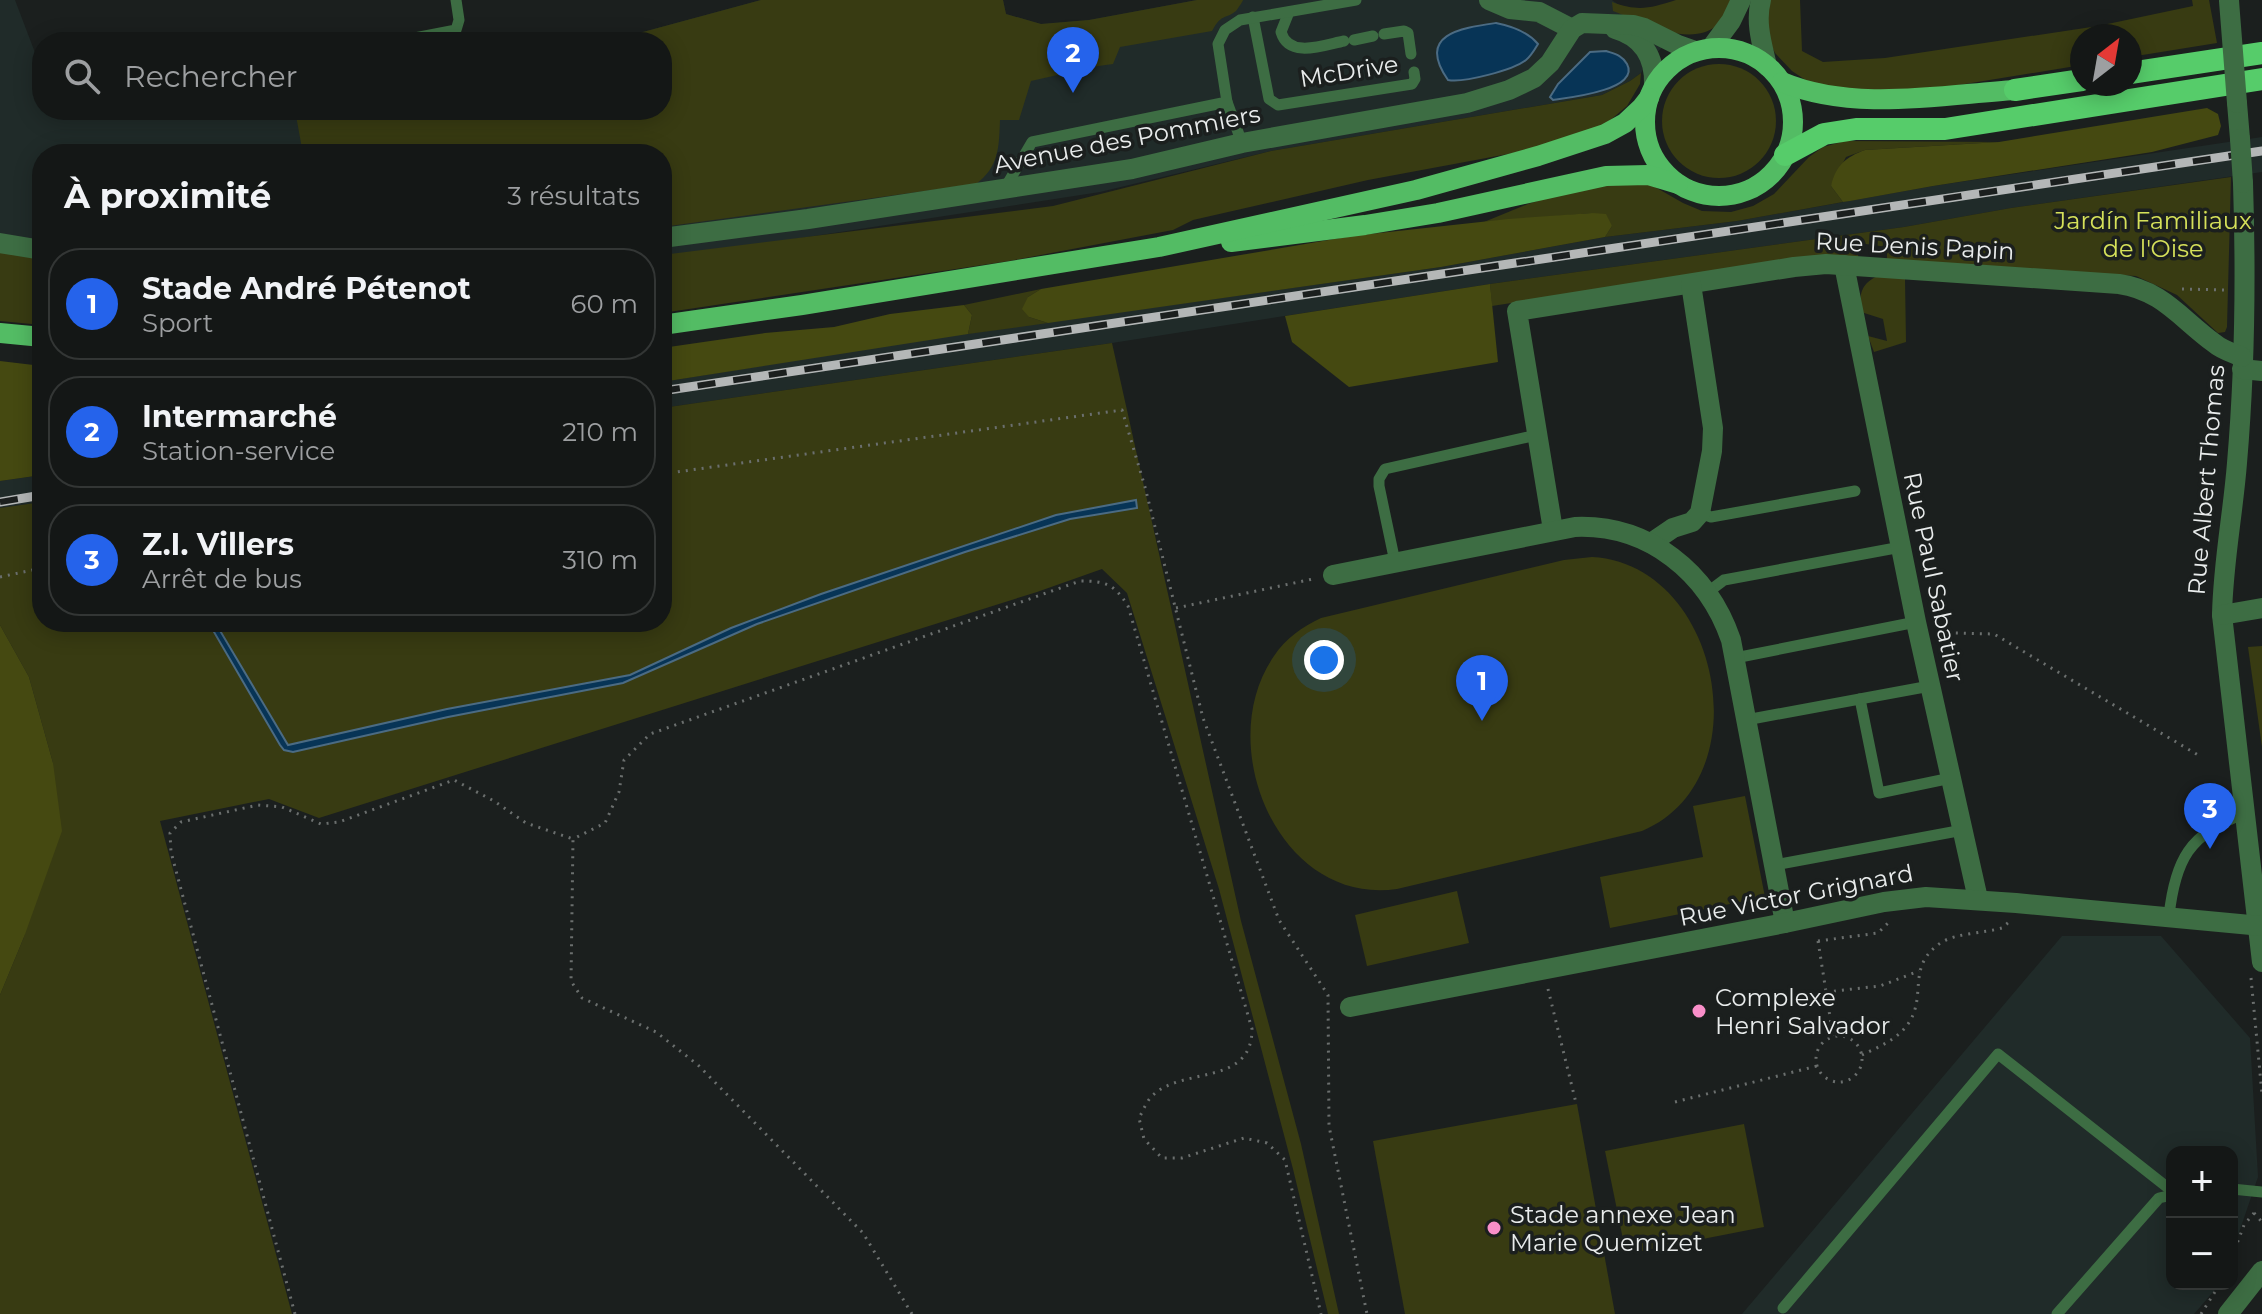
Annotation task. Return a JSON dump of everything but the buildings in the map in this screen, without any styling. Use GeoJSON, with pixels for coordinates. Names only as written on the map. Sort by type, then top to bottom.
{"type":"FeatureCollection","features":[{"type":"Feature","properties":{"kind":"highway"},"geometry":{"type":"LineString","coordinates":[[2142,71],[2262,53]]}},
{"type":"Feature","properties":{"kind":"highway"},"geometry":{"type":"LineString","coordinates":[[1785,155],[1824,134],[1856,129],[1945,129],[2262,79]]}},
{"type":"Feature","properties":{"kind":"highway"},"geometry":{"type":"LineString","coordinates":[[2015,90],[2070,82]]}},
{"type":"Feature","properties":{"kind":"main road"},"geometry":{"type":"LineString","coordinates":[[672,324],[1159,247],[1416,190],[1605,134],[1625,123],[1642,107],[1672,64],[1703,50],[1741,51],[1767,66],[1782,82],[1790,100],[1792,137],[1785,155],[1768,178],[1743,192],[1714,196],[1648,175],[1606,176],[1389,222],[1247,241],[1159,247]]}},
{"type":"Feature","properties":{"kind":"main road"},"geometry":{"type":"LineString","coordinates":[[1782,82],[1810,93],[1863,99],[2015,90]]}},
{"type":"Feature","properties":{"kind":"main road"},"geometry":{"type":"LineString","coordinates":[[1651,92],[1645,117],[1649,146],[1663,171],[1678,184]]}},
{"type":"Feature","properties":{"kind":"main road"},"geometry":{"type":"LineString","coordinates":[[0,333],[32,336]]}},
{"type":"Feature","properties":{"kind":"street"},"geometry":{"type":"LineString","coordinates":[[1489,0],[1510,9],[1539,12],[1572,29],[1582,23],[1633,25],[1678,45],[1703,50],[1731,21],[1741,0]]}},
{"type":"Feature","properties":{"kind":"street"},"geometry":{"type":"LineString","coordinates":[[1761,0],[1760,34],[1767,66]]}},
{"type":"Feature","properties":{"kind":"street","name":"Rue Albert Thomas"},"geometry":{"type":"LineString","coordinates":[[2229,0],[2243,183],[2244,290],[2249,366],[2225,564],[2222,615],[2260,926],[2256,966]]}},
{"type":"Feature","properties":{"kind":"street"},"geometry":{"type":"LineString","coordinates":[[1596,23],[1639,40],[1653,67],[1651,92]]}},
{"type":"Feature","properties":{"kind":"street","name":"Avenue des Pommiers"},"geometry":{"type":"LineString","coordinates":[[672,237],[1132,169],[1242,143],[1449,107],[1497,95],[1522,84],[1550,63],[1572,29]]}},
{"type":"Feature","properties":{"kind":"street"},"geometry":{"type":"LineString","coordinates":[[0,243],[32,248]]}},
{"type":"Feature","properties":{"kind":"street","name":"Rue Denis Papin"},"geometry":{"type":"LineString","coordinates":[[1537,435],[1517,311],[1811,265],[2119,284],[2147,291],[2249,366]]}},
{"type":"Feature","properties":{"kind":"street","name":"Rue Paul Sabatier"},"geometry":{"type":"LineString","coordinates":[[1844,265],[1918,630],[1978,899]]}},
{"type":"Feature","properties":{"kind":"street"},"geometry":{"type":"LineString","coordinates":[[1651,543],[1673,528],[1692,522],[1700,513],[1712,451],[1713,428],[1691,284]]}},
{"type":"Feature","properties":{"kind":"street"},"geometry":{"type":"LineString","coordinates":[[1537,435],[1553,530]]}},
{"type":"Feature","properties":{"kind":"street"},"geometry":{"type":"LineString","coordinates":[[1333,575],[1553,530],[1589,527],[1627,534],[1651,543],[1683,565],[1708,592],[1722,614],[1731,640],[1785,923]]}},
{"type":"Feature","properties":{"kind":"street"},"geometry":{"type":"LineString","coordinates":[[2222,615],[2262,608]]}},
{"type":"Feature","properties":{"kind":"street","name":"Rue Victor Grignard"},"geometry":{"type":"LineString","coordinates":[[1350,1007],[1897,900],[1938,897],[1978,899],[2260,926]]}},
{"type":"Feature","properties":{"kind":"street"},"geometry":{"type":"LineString","coordinates":[[2228,1314],[2262,1271]]}},
{"type":"Feature","properties":{"kind":"lane"},"geometry":{"type":"LineString","coordinates":[[446,32],[456,30],[459,20],[456,0]]}},
{"type":"Feature","properties":{"kind":"lane"},"geometry":{"type":"LineString","coordinates":[[1242,143],[1227,102],[1218,44],[1220,37],[1240,20],[1356,0]]}},
{"type":"Feature","properties":{"kind":"lane","name":"McDrive"},"geometry":{"type":"LineString","coordinates":[[1289,12],[1281,32],[1287,44],[1294,48],[1304,49],[1404,31],[1408,33],[1411,54]]}},
{"type":"Feature","properties":{"kind":"lane","name":"McDrive"},"geometry":{"type":"LineString","coordinates":[[1253,17],[1269,99],[1278,105],[1412,84],[1414,72]]}},
{"type":"Feature","properties":{"kind":"lane"},"geometry":{"type":"LineString","coordinates":[[1004,189],[1032,142],[1227,102]]}},
{"type":"Feature","properties":{"kind":"lane"},"geometry":{"type":"LineString","coordinates":[[1395,562],[1379,486],[1385,469],[1537,435]]}},
{"type":"Feature","properties":{"kind":"lane"},"geometry":{"type":"LineString","coordinates":[[1700,513],[1711,517],[1855,491]]}},
{"type":"Feature","properties":{"kind":"lane"},"geometry":{"type":"LineString","coordinates":[[1708,592],[1724,580],[1901,547]]}},
{"type":"Feature","properties":{"kind":"lane"},"geometry":{"type":"LineString","coordinates":[[1735,658],[1918,630]]}},
{"type":"Feature","properties":{"kind":"lane"},"geometry":{"type":"LineString","coordinates":[[1746,720],[1930,686]]}},
{"type":"Feature","properties":{"kind":"lane"},"geometry":{"type":"LineString","coordinates":[[1860,699],[1879,793],[1951,778]]}},
{"type":"Feature","properties":{"kind":"lane"},"geometry":{"type":"LineString","coordinates":[[2169,916],[2174,881],[2186,854],[2208,832],[2244,814]]}},
{"type":"Feature","properties":{"kind":"lane"},"geometry":{"type":"LineString","coordinates":[[1775,865],[1963,830]]}},
{"type":"Feature","properties":{"kind":"lane"},"geometry":{"type":"LineString","coordinates":[[1783,1308],[1998,1054],[2166,1188]]}},
{"type":"Feature","properties":{"kind":"lane"},"geometry":{"type":"LineString","coordinates":[[2238,1190],[2262,1192]]}},
{"type":"Feature","properties":{"kind":"lane"},"geometry":{"type":"LineString","coordinates":[[2057,1314],[2159,1198],[2166,1195]]}},
{"type":"Feature","properties":{"kind":"path"},"geometry":{"type":"LineString","coordinates":[[2169,306],[2184,288],[2244,290]]}},
{"type":"Feature","properties":{"kind":"path"},"geometry":{"type":"LineString","coordinates":[[672,473],[1122,410],[1145,487],[1203,718],[1279,920],[1328,995],[1329,1126],[1367,1314]]}},
{"type":"Feature","properties":{"kind":"path"},"geometry":{"type":"LineString","coordinates":[[0,577],[32,570]]}},
{"type":"Feature","properties":{"kind":"path"},"geometry":{"type":"LineString","coordinates":[[1175,608],[1333,575]]}},
{"type":"Feature","properties":{"kind":"path"},"geometry":{"type":"LineString","coordinates":[[295,1314],[171,852],[170,833],[181,822],[258,805],[282,807],[321,824],[339,822],[454,780],[494,801],[526,823],[573,839],[605,823],[619,792],[624,760],[650,734],[1080,581],[1099,581],[1118,590],[1128,606],[1252,1029],[1252,1043],[1244,1058],[1227,1069],[1166,1086],[1150,1097],[1139,1118],[1144,1139],[1162,1158],[1182,1158],[1244,1138],[1267,1143],[1285,1160],[1321,1314]]}},
{"type":"Feature","properties":{"kind":"path"},"geometry":{"type":"LineString","coordinates":[[1918,630],[1994,634],[2198,755]]}},
{"type":"Feature","properties":{"kind":"path"},"geometry":{"type":"LineString","coordinates":[[573,839],[571,981],[582,998],[656,1032],[698,1065],[863,1233],[912,1314]]}},
{"type":"Feature","properties":{"kind":"path"},"geometry":{"type":"LineString","coordinates":[[1862,1055],[1888,1042],[1909,1023],[1918,994],[1919,971],[1932,950],[1945,940],[2002,928],[2014,915],[2016,903]]}},
{"type":"Feature","properties":{"kind":"path"},"geometry":{"type":"LineString","coordinates":[[1833,1036],[1818,941],[1878,933],[1888,922]]}},
{"type":"Feature","properties":{"kind":"path"},"geometry":{"type":"LineString","coordinates":[[2256,966],[2262,1094]]}},
{"type":"Feature","properties":{"kind":"path"},"geometry":{"type":"LineString","coordinates":[[1544,970],[1576,1103]]}},
{"type":"Feature","properties":{"kind":"path"},"geometry":{"type":"LineString","coordinates":[[1826,992],[1880,986],[1919,971]]}},
{"type":"Feature","properties":{"kind":"path"},"geometry":{"type":"LineString","coordinates":[[1833,1036],[1855,1041],[1862,1055],[1860,1070],[1849,1080],[1834,1081],[1821,1073],[1817,1066],[1821,1045],[1833,1036]]}},
{"type":"Feature","properties":{"kind":"path"},"geometry":{"type":"LineString","coordinates":[[1675,1102],[1817,1066]]}},
{"type":"Feature","properties":{"kind":"path"},"geometry":{"type":"LineString","coordinates":[[2238,1241],[2244,1225],[2254,1213],[2262,1222]]}},
{"type":"Feature","properties":{"kind":"path"},"geometry":{"type":"LineString","coordinates":[[2201,1314],[2216,1290]]}},
{"type":"Feature","properties":{"kind":"shaded area"},"geometry":{"type":"Polygon","coordinates":[[[0,0],[15,0],[32,45],[32,120],[672,120],[672,32],[643,32],[761,0],[1003,0],[1006,14],[1041,24],[1089,20],[1197,0],[1612,0],[1669,41],[1650,59],[1641,73],[1602,95],[1271,151],[1100,192],[756,245],[672,255],[672,144],[32,144],[32,265],[0,260],[0,0]]]}},
{"type":"Feature","properties":{"kind":"shaded area"},"geometry":{"type":"Polygon","coordinates":[[[2262,137],[2262,172],[672,407],[672,380],[922,340],[1441,267],[1605,237],[1737,221],[1933,186],[2262,137]]]}},
{"type":"Feature","properties":{"kind":"shaded area"},"geometry":{"type":"Polygon","coordinates":[[[32,476],[32,503],[0,508],[0,481],[32,476]]]}},
{"type":"Feature","properties":{"kind":"shaded area"},"geometry":{"type":"Polygon","coordinates":[[[2062,936],[2161,936],[2250,1038],[2258,1177],[2238,1235],[2238,1146],[2166,1146],[2166,1290],[2215,1290],[2194,1314],[1742,1314],[2062,936]]]}},
{"type":"Feature","properties":{"kind":"green space"},"geometry":{"type":"Polygon","coordinates":[[[761,0],[1003,0],[1006,14],[1041,24],[1089,20],[1197,0],[1243,0],[1236,11],[1221,19],[1212,31],[1120,47],[1113,64],[1062,71],[1062,74],[1031,81],[1019,120],[1000,120],[998,148],[993,163],[976,184],[672,226],[672,144],[301,144],[297,120],[672,120],[672,32],[643,32],[761,0]]]}},
{"type":"Feature","properties":{"kind":"green space"},"geometry":{"type":"Polygon","coordinates":[[[1676,0],[1733,0],[1721,22],[1696,34],[1667,32],[1653,27],[1613,11],[1612,2],[1644,8],[1676,0]]]}},
{"type":"Feature","properties":{"kind":"green space"},"geometry":{"type":"Polygon","coordinates":[[[1768,0],[1800,0],[1802,51],[1823,62],[1885,58],[2070,30],[2070,67],[1916,92],[1850,92],[1813,85],[1792,71],[1775,53],[1765,33],[1768,0]]]}},
{"type":"Feature","properties":{"kind":"green space"},"geometry":{"type":"Polygon","coordinates":[[[2192,0],[2209,0],[2217,43],[2142,55],[2142,24],[2108,24],[2193,6],[2192,0]]]}},
{"type":"Feature","properties":{"kind":"green space"},"geometry":{"type":"Polygon","coordinates":[[[1719,64],[1741,69],[1759,81],[1771,99],[1776,121],[1771,143],[1759,161],[1741,173],[1719,178],[1697,173],[1679,161],[1667,143],[1662,121],[1667,99],[1679,81],[1697,69],[1719,64]]]}},
{"type":"Feature","properties":{"kind":"green space"},"geometry":{"type":"Polygon","coordinates":[[[1641,73],[1640,84],[1627,106],[1608,122],[1524,151],[1368,180],[1193,220],[1173,230],[1009,261],[672,312],[672,254],[1053,206],[1271,151],[1602,95],[1641,73]]]}},
{"type":"Feature","properties":{"kind":"green space"},"geometry":{"type":"Polygon","coordinates":[[[2207,108],[2218,114],[2221,126],[2218,135],[2152,152],[1843,202],[1831,186],[1843,163],[1865,150],[1999,142],[2207,108]]]}},
{"type":"Feature","properties":{"kind":"green space"},"geometry":{"type":"Polygon","coordinates":[[[1845,141],[1999,142],[1865,150],[1846,157],[1831,186],[1843,202],[1737,221],[1605,237],[1612,226],[1592,213],[1484,222],[1528,204],[1593,184],[1648,183],[1702,211],[1731,212],[1753,206],[1774,194],[1809,157],[1823,147],[1845,141]]]}},
{"type":"Feature","properties":{"kind":"green space","name":"Jardín Familiaux de l'Oise"},"geometry":{"type":"Polygon","coordinates":[[[2231,177],[2225,332],[2218,333],[2177,295],[2136,276],[1887,259],[1887,247],[1859,243],[1858,258],[1810,257],[1492,306],[1490,284],[1904,227],[2011,208],[2231,177]]]}},
{"type":"Feature","properties":{"kind":"green space"},"geometry":{"type":"Polygon","coordinates":[[[1606,214],[1612,226],[1605,237],[1441,267],[1048,323],[1029,317],[1022,309],[1028,297],[1041,289],[1352,236],[1606,214]]]}},
{"type":"Feature","properties":{"kind":"green space"},"geometry":{"type":"Polygon","coordinates":[[[0,252],[32,257],[32,324],[0,321],[0,252]]]}},
{"type":"Feature","properties":{"kind":"green space"},"geometry":{"type":"Polygon","coordinates":[[[1880,275],[1905,279],[1906,342],[1874,352],[1868,336],[1887,341],[1883,319],[1861,312],[1860,299],[1865,285],[1880,275]]]}},
{"type":"Feature","properties":{"kind":"green space"},"geometry":{"type":"Polygon","coordinates":[[[1490,284],[1498,362],[1349,387],[1292,342],[1285,316],[1490,284]]]}},
{"type":"Feature","properties":{"kind":"green space"},"geometry":{"type":"Polygon","coordinates":[[[1041,289],[1028,297],[1029,317],[1048,323],[968,334],[972,315],[964,305],[1041,289]]]}},
{"type":"Feature","properties":{"kind":"green space"},"geometry":{"type":"Polygon","coordinates":[[[964,305],[972,315],[968,334],[672,380],[672,347],[834,327],[890,314],[964,305]]]}},
{"type":"Feature","properties":{"kind":"green space"},"geometry":{"type":"Polygon","coordinates":[[[1112,343],[1241,921],[1301,1144],[1339,1314],[1328,1314],[1219,889],[1127,593],[1102,569],[319,818],[269,799],[160,821],[292,1314],[0,1314],[0,995],[24,937],[53,763],[29,677],[0,625],[0,508],[32,503],[32,632],[672,632],[672,407],[1112,343]]]}},
{"type":"Feature","properties":{"kind":"green space"},"geometry":{"type":"Polygon","coordinates":[[[0,361],[32,365],[32,476],[0,481],[0,361]]]}},
{"type":"Feature","properties":{"kind":"green space"},"geometry":{"type":"Polygon","coordinates":[[[1592,557],[1636,569],[1671,596],[1696,633],[1711,678],[1713,724],[1703,768],[1680,805],[1642,831],[1397,889],[1355,888],[1319,872],[1290,846],[1268,812],[1255,773],[1250,732],[1257,692],[1274,656],[1289,638],[1321,618],[1564,560],[1592,557]]]}},
{"type":"Feature","properties":{"kind":"green space"},"geometry":{"type":"Polygon","coordinates":[[[0,625],[29,677],[53,763],[62,831],[0,995],[0,625]]]}},
{"type":"Feature","properties":{"kind":"green space"},"geometry":{"type":"Polygon","coordinates":[[[2262,646],[2262,747],[2248,647],[2262,646]]]}},
{"type":"Feature","properties":{"kind":"green space"},"geometry":{"type":"Polygon","coordinates":[[[1745,796],[1765,897],[1610,928],[1600,877],[1703,857],[1693,806],[1745,796]]]}},
{"type":"Feature","properties":{"kind":"green space"},"geometry":{"type":"Polygon","coordinates":[[[1457,891],[1469,943],[1367,966],[1355,915],[1457,891]]]}},
{"type":"Feature","properties":{"kind":"green space","name":"Stade annexe Jean Marie Quemizet"},"geometry":{"type":"Polygon","coordinates":[[[1577,1104],[1615,1314],[1405,1314],[1373,1141],[1577,1104]]]}},
{"type":"Feature","properties":{"kind":"green space"},"geometry":{"type":"Polygon","coordinates":[[[1744,1124],[1764,1227],[1626,1254],[1605,1151],[1744,1124]]]}},
{"type":"Feature","properties":{"kind":"water"},"geometry":{"type":"Polygon","coordinates":[[[1496,23],[1519,30],[1538,44],[1530,57],[1500,72],[1465,80],[1448,80],[1439,65],[1437,52],[1440,43],[1457,31],[1496,23]]]}},
{"type":"Feature","properties":{"kind":"water"},"geometry":{"type":"Polygon","coordinates":[[[1606,51],[1621,57],[1627,64],[1628,73],[1623,80],[1586,95],[1553,100],[1550,97],[1558,84],[1590,52],[1606,51]]]}},
{"type":"Feature","properties":{"kind":"water"},"geometry":{"type":"Polygon","coordinates":[[[1136,500],[1137,508],[1070,519],[757,624],[623,683],[448,717],[293,752],[284,750],[280,745],[214,632],[221,632],[288,745],[447,709],[630,675],[731,628],[821,594],[1056,515],[1136,500]]]}},
{"type":"Feature","properties":{"kind":"railway"},"geometry":{"type":"LineString","coordinates":[[672,390],[2262,151]]}},
{"type":"Feature","properties":{"kind":"railway"},"geometry":{"type":"LineString","coordinates":[[0,502],[32,497]]}},
{"type":"Feature","properties":{"kind":"place","name":"Intermarché"},"geometry":{"type":"Point","coordinates":[1073,93]}},
{"type":"Feature","properties":{"kind":"place","name":"Stade André Pétenot"},"geometry":{"type":"Point","coordinates":[1482,721]}},
{"type":"Feature","properties":{"kind":"place","name":"Z.I. Villers"},"geometry":{"type":"Point","coordinates":[2210,849]}},
{"type":"Feature","properties":{"kind":"place","name":"Complexe Henri Salvador"},"geometry":{"type":"Point","coordinates":[1699,1011]}},
{"type":"Feature","properties":{"kind":"place","name":"Stade annexe Jean Marie Quemizet"},"geometry":{"type":"Point","coordinates":[1494,1228]}}]}
